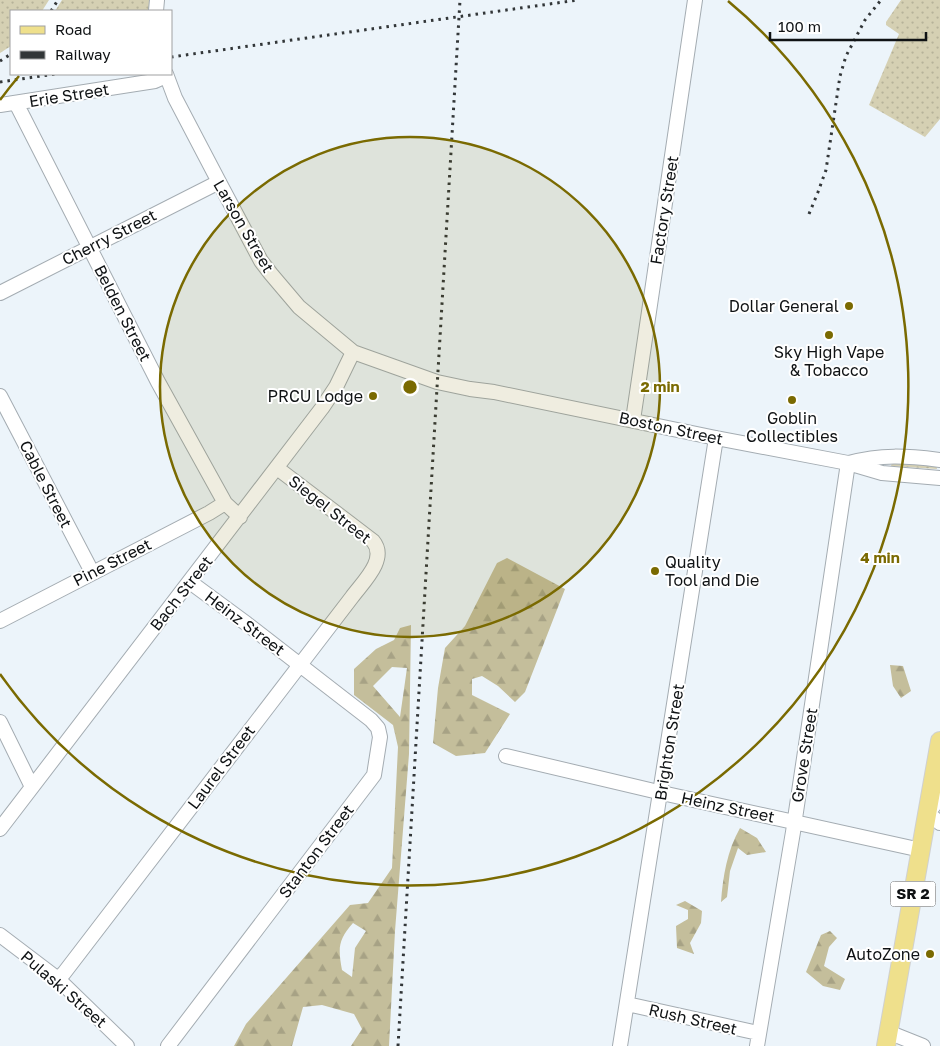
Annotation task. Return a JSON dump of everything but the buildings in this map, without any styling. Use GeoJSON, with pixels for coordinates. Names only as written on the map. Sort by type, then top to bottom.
{"type":"FeatureCollection","features":[{"type":"Feature","properties":{"kind":"main road","name":"SR 2"},"geometry":{"type":"LineString","coordinates":[[887,1039],[921,850],[934,818],[940,741]]}},
{"type":"Feature","properties":{"kind":"street","name":"Factory Street"},"geometry":{"type":"LineString","coordinates":[[633,420],[696,0]]}},
{"type":"Feature","properties":{"kind":"street","name":"Erie Street"},"geometry":{"type":"LineString","coordinates":[[0,105],[155,81],[166,75]]}},
{"type":"Feature","properties":{"kind":"street","name":"Larson Street"},"geometry":{"type":"LineString","coordinates":[[166,75],[219,182],[270,274],[299,307],[353,352]]}},
{"type":"Feature","properties":{"kind":"street","name":"Belden Street"},"geometry":{"type":"LineString","coordinates":[[16,103],[158,382],[225,503],[240,517]]}},
{"type":"Feature","properties":{"kind":"street","name":"Cherry Street"},"geometry":{"type":"LineString","coordinates":[[0,293],[219,182]]}},
{"type":"Feature","properties":{"kind":"street","name":"Boston Street"},"geometry":{"type":"LineString","coordinates":[[353,352],[401,369],[457,379],[494,392],[848,463],[882,473],[940,478]]}},
{"type":"Feature","properties":{"kind":"street","name":"Bach Street"},"geometry":{"type":"LineString","coordinates":[[0,829],[328,400],[353,352]]}},
{"type":"Feature","properties":{"kind":"street","name":"Cable Street"},"geometry":{"type":"LineString","coordinates":[[0,396],[92,572]]}},
{"type":"Feature","properties":{"kind":"street","name":"Brighton Street"},"geometry":{"type":"LineString","coordinates":[[620,1046],[716,438]]}},
{"type":"Feature","properties":{"kind":"street","name":"Boston Street"},"geometry":{"type":"LineString","coordinates":[[848,463],[870,457],[903,456],[940,460]]}},
{"type":"Feature","properties":{"kind":"street","name":"Grove Street"},"geometry":{"type":"LineString","coordinates":[[758,1040],[794,822],[848,463]]}},
{"type":"Feature","properties":{"kind":"street","name":"Siegel Street"},"geometry":{"type":"LineString","coordinates":[[277,468],[373,541],[379,552]]}},
{"type":"Feature","properties":{"kind":"street","name":"Pine Street"},"geometry":{"type":"LineString","coordinates":[[0,621],[225,503]]}},
{"type":"Feature","properties":{"kind":"street","name":"Laurel Street"},"geometry":{"type":"LineString","coordinates":[[58,979],[70,966],[374,567],[378,560],[379,552]]}},
{"type":"Feature","properties":{"kind":"street","name":"Heinz Street"},"geometry":{"type":"LineString","coordinates":[[190,582],[300,664]]}},
{"type":"Feature","properties":{"kind":"street","name":"Stanton Street"},"geometry":{"type":"LineString","coordinates":[[168,1046],[376,770],[380,737],[378,728],[371,720],[300,664]]}},
{"type":"Feature","properties":{"kind":"street"},"geometry":{"type":"LineString","coordinates":[[0,722],[32,787]]}},
{"type":"Feature","properties":{"kind":"street","name":"Heinz Street"},"geometry":{"type":"LineString","coordinates":[[506,756],[921,850]]}},
{"type":"Feature","properties":{"kind":"street"},"geometry":{"type":"LineString","coordinates":[[934,818],[940,798]]}},
{"type":"Feature","properties":{"kind":"street","name":"Pulaski Street"},"geometry":{"type":"LineString","coordinates":[[0,934],[58,979],[127,1046]]}},
{"type":"Feature","properties":{"kind":"street","name":"Rush Street"},"geometry":{"type":"LineString","coordinates":[[627,1004],[758,1040]]}},
{"type":"Feature","properties":{"kind":"street"},"geometry":{"type":"LineString","coordinates":[[887,1039],[923,1046]]}},
{"type":"Feature","properties":{"kind":"shaded area"},"geometry":{"type":"Polygon","coordinates":[[[0,0],[49,0],[43,10],[10,10],[10,47],[0,53],[0,0]]]}},
{"type":"Feature","properties":{"kind":"shaded area"},"geometry":{"type":"Polygon","coordinates":[[[62,0],[149,0],[149,10],[56,10],[62,0]]]}},
{"type":"Feature","properties":{"kind":"shaded area"},"geometry":{"type":"Polygon","coordinates":[[[901,0],[940,0],[940,119],[925,137],[869,105],[899,34],[886,25],[886,22],[901,0]]]}},
{"type":"Feature","properties":{"kind":"shaded area"},"geometry":{"type":"Polygon","coordinates":[[[907,461],[936,466],[937,469],[891,466],[892,463],[907,461]]]}},
{"type":"Feature","properties":{"kind":"green space"},"geometry":{"type":"Polygon","coordinates":[[[507,558],[565,589],[525,692],[515,702],[498,686],[482,676],[472,679],[472,695],[510,714],[485,753],[456,756],[433,743],[438,688],[445,648],[465,626],[497,563],[507,558]]]}},
{"type":"Feature","properties":{"kind":"green space"},"geometry":{"type":"Polygon","coordinates":[[[411,625],[409,754],[395,931],[389,1046],[351,1046],[362,1029],[354,1014],[322,1005],[303,1007],[292,1046],[234,1046],[246,1024],[350,905],[368,903],[392,868],[398,747],[393,725],[354,695],[354,669],[376,649],[394,640],[400,628],[411,625]],[[392,667],[373,686],[400,717],[407,668],[392,667]],[[353,923],[344,934],[340,945],[342,970],[352,977],[355,948],[366,931],[353,923]]]}},
{"type":"Feature","properties":{"kind":"green space"},"geometry":{"type":"Polygon","coordinates":[[[890,665],[903,666],[911,691],[901,698],[893,686],[890,665]]]}},
{"type":"Feature","properties":{"kind":"green space"},"geometry":{"type":"Polygon","coordinates":[[[740,828],[757,838],[766,852],[747,855],[738,848],[730,871],[727,897],[721,902],[726,864],[740,828]]]}},
{"type":"Feature","properties":{"kind":"green space"},"geometry":{"type":"Polygon","coordinates":[[[685,901],[702,911],[701,923],[690,943],[694,954],[677,948],[676,926],[688,919],[688,910],[676,905],[685,901]]]}},
{"type":"Feature","properties":{"kind":"green space"},"geometry":{"type":"Polygon","coordinates":[[[830,931],[837,938],[829,947],[824,966],[845,979],[840,990],[823,986],[806,972],[821,935],[830,931]]]}},
{"type":"Feature","properties":{"kind":"railway"},"geometry":{"type":"LineString","coordinates":[[52,10],[58,0]]}},
{"type":"Feature","properties":{"kind":"railway"},"geometry":{"type":"LineString","coordinates":[[398,1046],[460,0]]}},
{"type":"Feature","properties":{"kind":"railway"},"geometry":{"type":"LineString","coordinates":[[172,57],[578,0]]}},
{"type":"Feature","properties":{"kind":"railway"},"geometry":{"type":"LineString","coordinates":[[809,214],[826,170],[840,76],[846,56],[865,20],[881,0]]}},
{"type":"Feature","properties":{"kind":"railway"},"geometry":{"type":"LineString","coordinates":[[0,61],[10,55]]}},
{"type":"Feature","properties":{"kind":"railway"},"geometry":{"type":"LineString","coordinates":[[0,82],[48,75]]}},
{"type":"Feature","properties":{"kind":"place","name":"Dollar General"},"geometry":{"type":"Point","coordinates":[849,306]}},
{"type":"Feature","properties":{"kind":"place","name":"Sky High Vape & Tobacco"},"geometry":{"type":"Point","coordinates":[829,335]}},
{"type":"Feature","properties":{"kind":"place","name":"PRCU Lodge"},"geometry":{"type":"Point","coordinates":[373,396]}},
{"type":"Feature","properties":{"kind":"place","name":"Goblin Collectibles"},"geometry":{"type":"Point","coordinates":[792,400]}},
{"type":"Feature","properties":{"kind":"place","name":"Quality Tool and Die"},"geometry":{"type":"Point","coordinates":[655,571]}},
{"type":"Feature","properties":{"kind":"place","name":"AutoZone"},"geometry":{"type":"Point","coordinates":[930,954]}}]}
